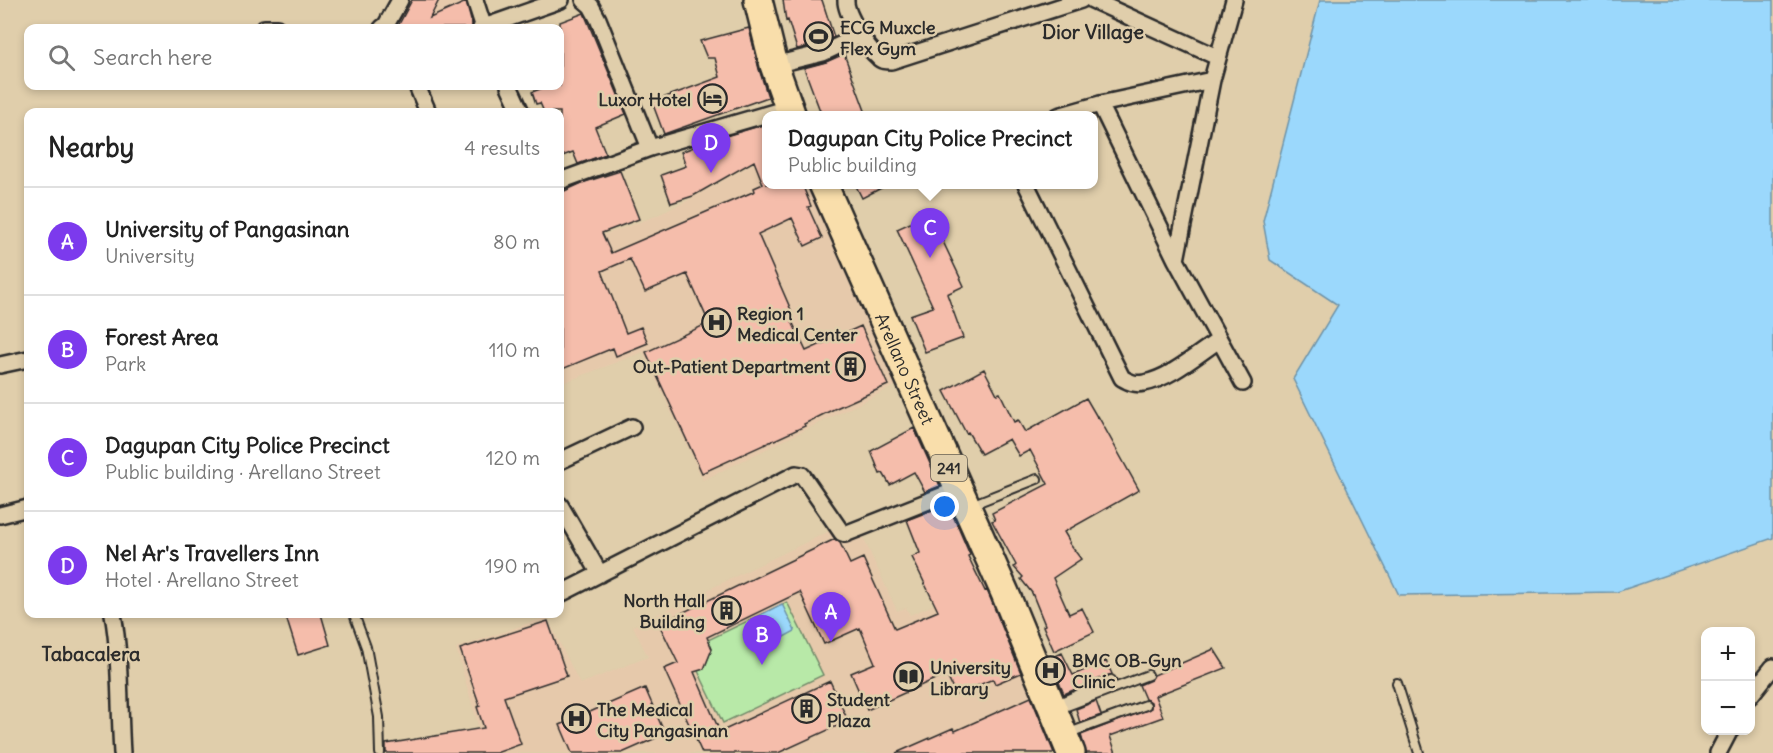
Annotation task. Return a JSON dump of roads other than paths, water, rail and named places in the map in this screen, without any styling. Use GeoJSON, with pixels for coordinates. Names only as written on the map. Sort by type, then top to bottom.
{"type":"FeatureCollection","features":[{"type":"Feature","properties":{"kind":"highway"},"geometry":{"type":"LineString","coordinates":[[758,0],[774,65],[790,111]]}},
{"type":"Feature","properties":{"kind":"highway","name":"Arellano Street"},"geometry":{"type":"LineString","coordinates":[[825,189],[1005,593],[1068,744]]}},
{"type":"Feature","properties":{"kind":"street"},"geometry":{"type":"LineString","coordinates":[[387,24],[400,0]]}},
{"type":"Feature","properties":{"kind":"street"},"geometry":{"type":"LineString","coordinates":[[475,0],[482,24]]}},
{"type":"Feature","properties":{"kind":"street"},"geometry":{"type":"LineString","coordinates":[[494,24],[561,0]]}},
{"type":"Feature","properties":{"kind":"street"},"geometry":{"type":"LineString","coordinates":[[584,0],[591,6],[598,18],[650,148]]}},
{"type":"Feature","properties":{"kind":"street"},"geometry":{"type":"LineString","coordinates":[[846,0],[846,7],[861,35],[878,58],[884,61],[891,61],[1081,0]]}},
{"type":"Feature","properties":{"kind":"street"},"geometry":{"type":"LineString","coordinates":[[1092,0],[1217,57]]}},
{"type":"Feature","properties":{"kind":"street"},"geometry":{"type":"LineString","coordinates":[[1176,260],[1217,57],[1234,0]]}},
{"type":"Feature","properties":{"kind":"street"},"geometry":{"type":"LineString","coordinates":[[774,65],[823,53],[861,35]]}},
{"type":"Feature","properties":{"kind":"street"},"geometry":{"type":"LineString","coordinates":[[1076,111],[1212,80]]}},
{"type":"Feature","properties":{"kind":"street"},"geometry":{"type":"LineString","coordinates":[[419,90],[426,108]]}},
{"type":"Feature","properties":{"kind":"street"},"geometry":{"type":"LineString","coordinates":[[511,90],[519,108]]}},
{"type":"Feature","properties":{"kind":"street"},"geometry":{"type":"LineString","coordinates":[[1100,104],[1176,260],[1243,383]]}},
{"type":"Feature","properties":{"kind":"street"},"geometry":{"type":"LineString","coordinates":[[564,180],[650,148],[762,119]]}},
{"type":"Feature","properties":{"kind":"street"},"geometry":{"type":"LineString","coordinates":[[1028,189],[1122,378],[1129,382],[1146,383],[1166,375],[1219,340]]}},
{"type":"Feature","properties":{"kind":"street"},"geometry":{"type":"LineString","coordinates":[[0,364],[24,360]]}},
{"type":"Feature","properties":{"kind":"street"},"geometry":{"type":"LineString","coordinates":[[564,459],[632,427]]}},
{"type":"Feature","properties":{"kind":"street"},"geometry":{"type":"LineString","coordinates":[[564,592],[796,474],[802,475],[843,534],[963,498]]}},
{"type":"Feature","properties":{"kind":"street"},"geometry":{"type":"LineString","coordinates":[[0,516],[24,509]]}},
{"type":"Feature","properties":{"kind":"street"},"geometry":{"type":"LineString","coordinates":[[564,511],[600,574]]}},
{"type":"Feature","properties":{"kind":"street"},"geometry":{"type":"LineString","coordinates":[[114,618],[118,640],[122,753]]}},
{"type":"Feature","properties":{"kind":"street"},"geometry":{"type":"LineString","coordinates":[[1755,690],[1773,667]]}},
{"type":"Feature","properties":{"kind":"street"},"geometry":{"type":"LineString","coordinates":[[1718,753],[1727,735]]}},
{"type":"Feature","properties":{"kind":"lane"},"geometry":{"type":"LineString","coordinates":[[963,498],[1037,479]]}},
{"type":"Feature","properties":{"kind":"lane"},"geometry":{"type":"LineString","coordinates":[[355,618],[366,647],[379,717],[380,753]]}},
{"type":"Feature","properties":{"kind":"lane"},"geometry":{"type":"LineString","coordinates":[[1053,708],[1148,675]]}},
{"type":"Feature","properties":{"kind":"lane"},"geometry":{"type":"LineString","coordinates":[[1053,708],[1110,680]]}},
{"type":"Feature","properties":{"kind":"lane"},"geometry":{"type":"LineString","coordinates":[[1397,683],[1419,753]]}},
{"type":"Feature","properties":{"kind":"lane"},"geometry":{"type":"LineString","coordinates":[[1068,744],[1146,705]]}},
{"type":"Feature","properties":{"kind":"water"},"geometry":{"type":"Polygon","coordinates":[[[1320,0],[1773,0],[1773,538],[1617,592],[1399,595],[1293,379],[1338,305],[1270,260],[1263,221],[1320,0]]]}},
{"type":"Feature","properties":{"kind":"water"},"geometry":{"type":"Polygon","coordinates":[[[782,604],[795,631],[773,643],[760,615],[782,604]]]}},
{"type":"Feature","properties":{"kind":"place","name":"ECG Muxcle Flex Gym"},"geometry":{"type":"Point","coordinates":[819,37]}},
{"type":"Feature","properties":{"kind":"place","name":"Luxor Hotel"},"geometry":{"type":"Point","coordinates":[712,99]}},
{"type":"Feature","properties":{"kind":"place","name":"Nel Ar's Travellers Inn"},"geometry":{"type":"Point","coordinates":[711,173]}},
{"type":"Feature","properties":{"kind":"place","name":"Dagupan City Police Precinct"},"geometry":{"type":"Point","coordinates":[930,258]}},
{"type":"Feature","properties":{"kind":"place","name":"Region 1 Medical Center"},"geometry":{"type":"Point","coordinates":[716,323]}},
{"type":"Feature","properties":{"kind":"place","name":"Out-Patient Department"},"geometry":{"type":"Point","coordinates":[851,366]}},
{"type":"Feature","properties":{"kind":"place","name":"North Hall Building"},"geometry":{"type":"Point","coordinates":[726,610]}},
{"type":"Feature","properties":{"kind":"place","name":"University of Pangasinan"},"geometry":{"type":"Point","coordinates":[831,642]}},
{"type":"Feature","properties":{"kind":"place","name":"Forest Area"},"geometry":{"type":"Point","coordinates":[762,665]}},
{"type":"Feature","properties":{"kind":"place","name":"BMC OB-Gyn Clinic"},"geometry":{"type":"Point","coordinates":[1051,670]}},
{"type":"Feature","properties":{"kind":"place","name":"University Library"},"geometry":{"type":"Point","coordinates":[909,677]}},
{"type":"Feature","properties":{"kind":"place","name":"Student Plaza"},"geometry":{"type":"Point","coordinates":[806,709]}},
{"type":"Feature","properties":{"kind":"place","name":"The Medical City Pangasinan"},"geometry":{"type":"Point","coordinates":[576,719]}},
{"type":"Feature","properties":{"kind":"district","name":"Dior Village"},"geometry":{"type":"Point","coordinates":[1093,31]}},
{"type":"Feature","properties":{"kind":"district","name":"Tabacalera"},"geometry":{"type":"Point","coordinates":[91,653]}}]}
